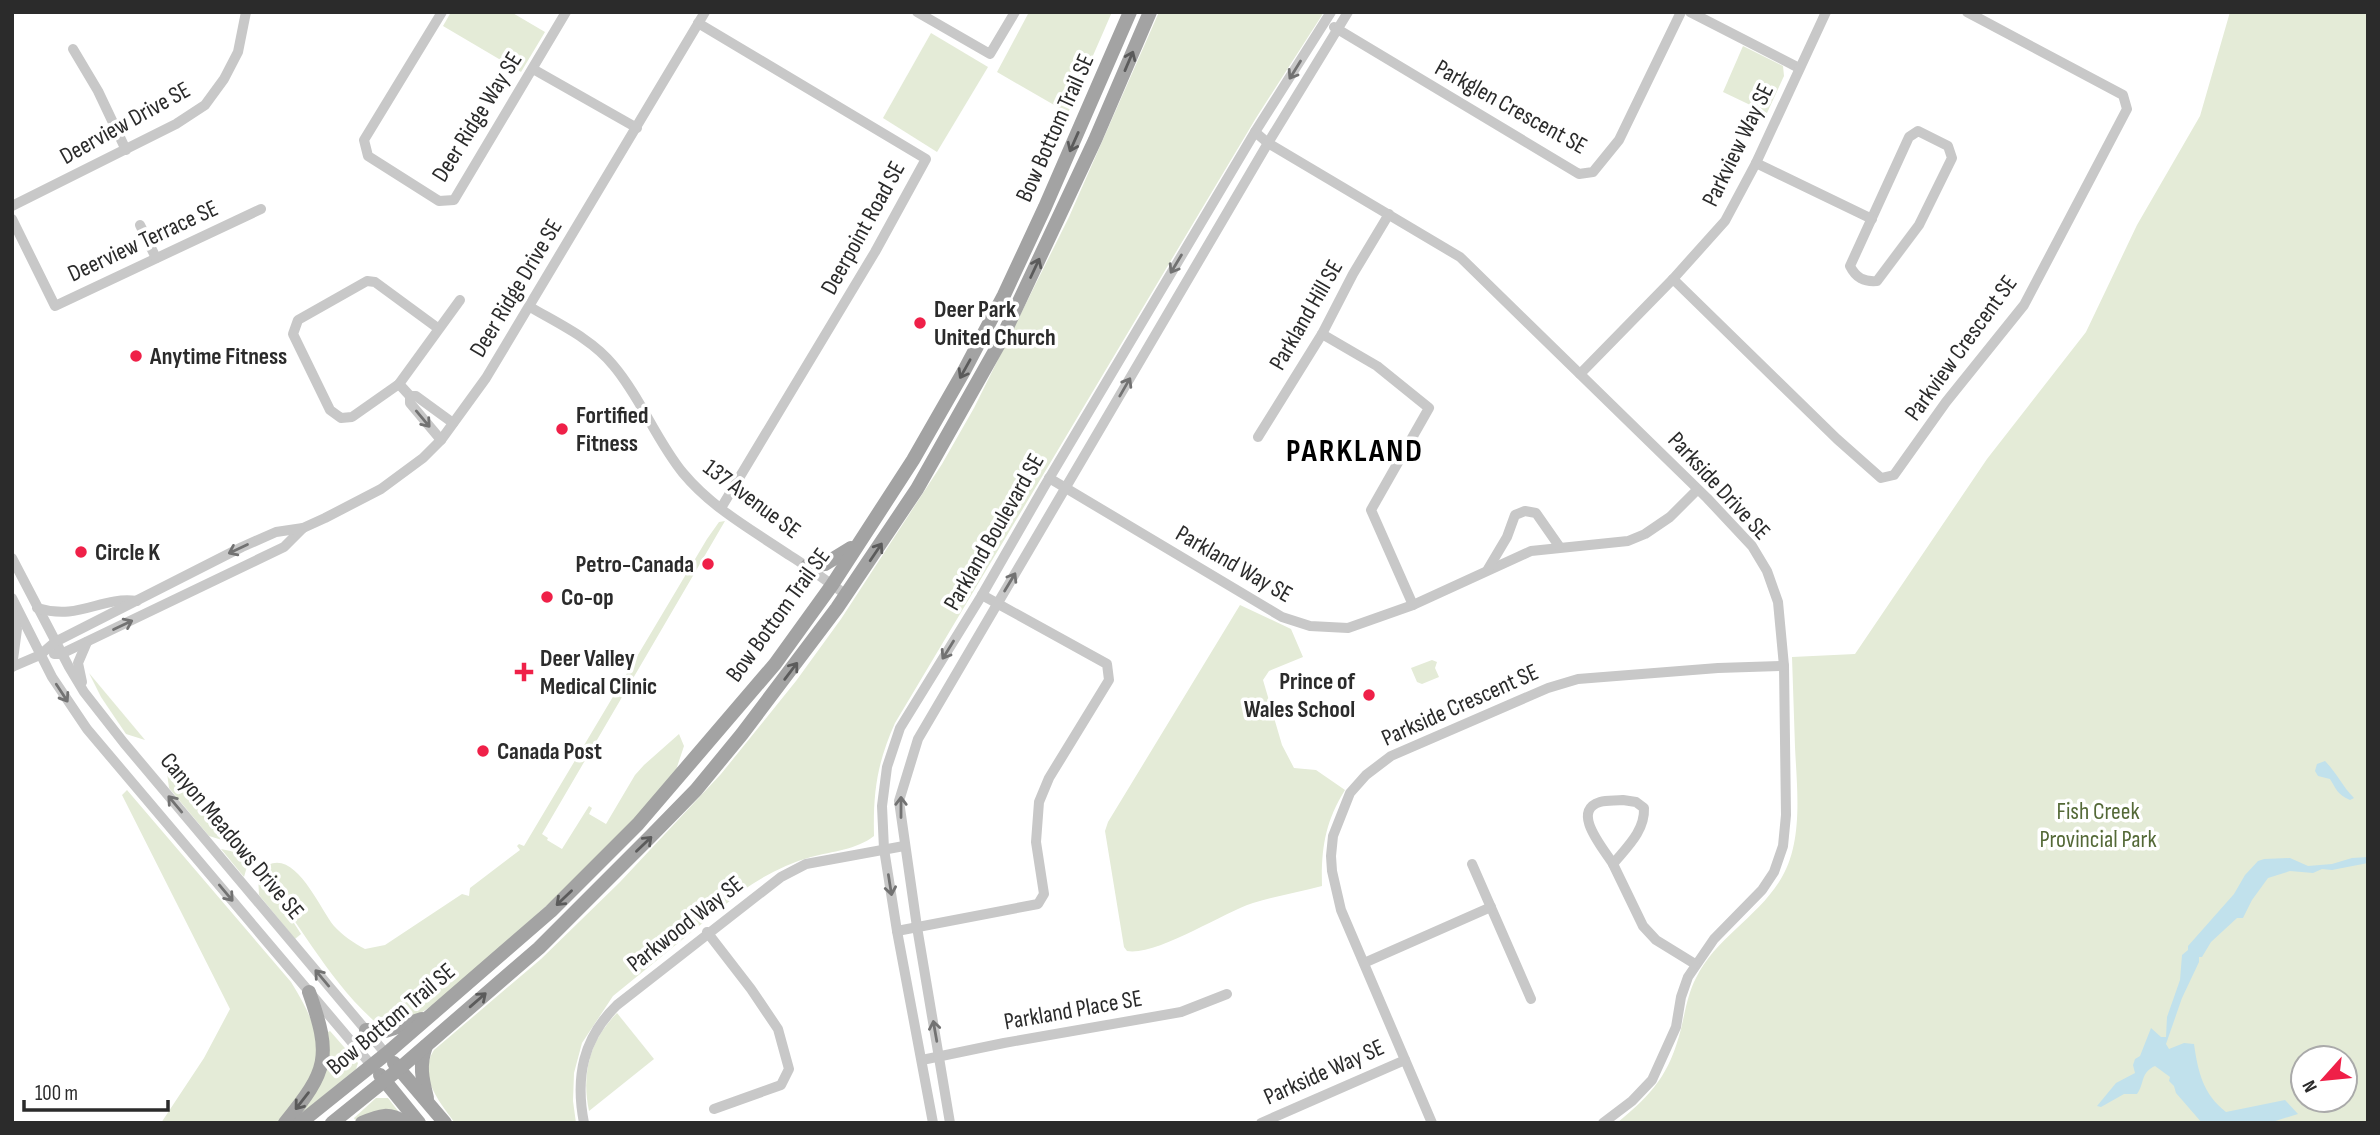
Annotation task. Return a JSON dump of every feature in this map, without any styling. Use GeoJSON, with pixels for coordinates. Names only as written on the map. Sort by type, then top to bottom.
{"type":"FeatureCollection","features":[{"type":"Feature","properties":{"kind":"main road","name":"Bow Bottom Trail SE"},"geometry":{"type":"LineString","coordinates":[[300,1123],[372,1066],[551,911],[638,824],[775,664],[832,585],[913,460],[964,371],[1004,295],[1051,195],[1130,12]]}},
{"type":"Feature","properties":{"kind":"main road","name":"Bow Bottom Trail SE"},"geometry":{"type":"LineString","coordinates":[[332,1123],[399,1069],[539,947],[696,790],[847,595],[917,489],[1000,342],[1095,140],[1150,12]]}},
{"type":"Feature","properties":{"kind":"main road"},"geometry":{"type":"LineString","coordinates":[[807,566],[825,564],[858,542]]}},
{"type":"Feature","properties":{"kind":"main road"},"geometry":{"type":"LineString","coordinates":[[285,1123],[314,1086],[321,1070],[320,1022],[309,992]]}},
{"type":"Feature","properties":{"kind":"main road"},"geometry":{"type":"LineString","coordinates":[[366,1030],[386,1031],[430,1016]]}},
{"type":"Feature","properties":{"kind":"main road"},"geometry":{"type":"LineString","coordinates":[[427,1045],[422,1057],[421,1074],[428,1102]]}},
{"type":"Feature","properties":{"kind":"main road","name":"Canyon Meadows Drive SE"},"geometry":{"type":"LineString","coordinates":[[386,1054],[445,1123]]}},
{"type":"Feature","properties":{"kind":"main road","name":"Canyon Meadows Drive SE"},"geometry":{"type":"LineString","coordinates":[[372,1066],[419,1123]]}},
{"type":"Feature","properties":{"kind":"main road"},"geometry":{"type":"LineString","coordinates":[[362,1123],[391,1115],[406,1123]]}},
{"type":"Feature","properties":{"kind":"street","name":"Deerview Drive SE"},"geometry":{"type":"LineString","coordinates":[[12,206],[176,124],[205,105],[224,79],[238,52],[246,12]]}},
{"type":"Feature","properties":{"kind":"street","name":"Deer Ridge Way SE"},"geometry":{"type":"LineString","coordinates":[[442,12],[364,140],[368,156],[439,201],[454,200],[566,12]]}},
{"type":"Feature","properties":{"kind":"street","name":"Deer Ridge Drive SE"},"geometry":{"type":"LineString","coordinates":[[40,655],[55,642],[242,547],[276,532],[303,528],[381,489],[423,458],[441,440],[486,378],[705,12]]}},
{"type":"Feature","properties":{"kind":"street"},"geometry":{"type":"LineString","coordinates":[[917,12],[990,54],[1014,12]]}},
{"type":"Feature","properties":{"kind":"street","name":"Parkland Boulevard SE"},"geometry":{"type":"LineString","coordinates":[[950,1123],[916,927],[899,801],[918,739],[1268,143],[1348,12]]}},
{"type":"Feature","properties":{"kind":"street","name":"Parkglen Crescent SE"},"geometry":{"type":"LineString","coordinates":[[1328,17],[1337,29],[1578,174],[1593,172],[1619,140],[1681,12]]}},
{"type":"Feature","properties":{"kind":"street"},"geometry":{"type":"LineString","coordinates":[[1690,12],[1799,68]]}},
{"type":"Feature","properties":{"kind":"street","name":"Parkview Way SE"},"geometry":{"type":"LineString","coordinates":[[1580,374],[1673,279],[1725,221],[1756,163],[1826,12]]}},
{"type":"Feature","properties":{"kind":"street","name":"Parkview Crescent SE"},"geometry":{"type":"LineString","coordinates":[[1673,279],[1837,439],[1881,478],[1894,475],[1946,402],[2024,305],[2127,109],[2123,94],[1967,12]]}},
{"type":"Feature","properties":{"kind":"street","name":"Parkland Boulevard SE"},"geometry":{"type":"LineString","coordinates":[[933,1123],[884,849],[882,806],[887,766],[900,728],[982,595],[1255,132],[1328,17]]}},
{"type":"Feature","properties":{"kind":"street","name":"Deerpoint Road SE"},"geometry":{"type":"LineString","coordinates":[[698,23],[926,159],[875,253],[721,508]]}},
{"type":"Feature","properties":{"kind":"street"},"geometry":{"type":"LineString","coordinates":[[73,49],[98,91],[126,150]]}},
{"type":"Feature","properties":{"kind":"street"},"geometry":{"type":"LineString","coordinates":[[533,69],[636,128]]}},
{"type":"Feature","properties":{"kind":"street"},"geometry":{"type":"LineString","coordinates":[[1918,131],[1948,146],[1952,158],[1919,225],[1877,281],[1866,282],[1854,275],[1850,266],[1872,219],[1909,137],[1918,131]]}},
{"type":"Feature","properties":{"kind":"street","name":"Parkside Drive SE"},"geometry":{"type":"LineString","coordinates":[[1255,132],[1268,143],[1460,257],[1752,546],[1767,571],[1778,602],[1784,666],[1786,815],[1783,846],[1774,873],[1695,964],[1681,997],[1676,1027],[1652,1080],[1632,1101],[1603,1123]]}},
{"type":"Feature","properties":{"kind":"street"},"geometry":{"type":"LineString","coordinates":[[1756,163],[1872,219]]}},
{"type":"Feature","properties":{"kind":"street","name":"Deerview Terrace SE"},"geometry":{"type":"LineString","coordinates":[[12,219],[55,306],[261,209]]}},
{"type":"Feature","properties":{"kind":"street","name":"Parkland Hill SE"},"geometry":{"type":"LineString","coordinates":[[1258,437],[1322,334],[1353,274],[1389,214]]}},
{"type":"Feature","properties":{"kind":"street"},"geometry":{"type":"LineString","coordinates":[[140,225],[156,258]]}},
{"type":"Feature","properties":{"kind":"street"},"geometry":{"type":"LineString","coordinates":[[439,329],[375,282],[367,281],[298,320],[293,334],[330,411],[341,418],[352,417],[399,384],[439,329],[460,300]]}},
{"type":"Feature","properties":{"kind":"street","name":"137 Avenue SE"},"geometry":{"type":"LineString","coordinates":[[530,307],[588,341],[612,364],[634,393],[682,472],[721,508],[847,595]]}},
{"type":"Feature","properties":{"kind":"street"},"geometry":{"type":"LineString","coordinates":[[1322,334],[1377,366],[1429,408],[1371,510],[1413,605]]}},
{"type":"Feature","properties":{"kind":"street"},"geometry":{"type":"LineString","coordinates":[[399,384],[411,396],[453,423]]}},
{"type":"Feature","properties":{"kind":"street"},"geometry":{"type":"LineString","coordinates":[[411,396],[410,403],[441,440]]}},
{"type":"Feature","properties":{"kind":"street","name":"Parkland Way SE"},"geometry":{"type":"LineString","coordinates":[[1049,478],[1265,608],[1297,623],[1348,628],[1413,605],[1531,551],[1559,546],[1628,541],[1670,517],[1697,489]]}},
{"type":"Feature","properties":{"kind":"street"},"geometry":{"type":"LineString","coordinates":[[1488,570],[1507,537],[1515,515],[1525,511],[1536,513],[1559,546]]}},
{"type":"Feature","properties":{"kind":"street","name":"Deer Ridge Drive SE"},"geometry":{"type":"LineString","coordinates":[[40,655],[61,654],[284,547],[303,528]]}},
{"type":"Feature","properties":{"kind":"street","name":"Canyon Meadows Drive SE"},"geometry":{"type":"LineString","coordinates":[[12,558],[61,654],[84,692],[132,753],[386,1054]]}},
{"type":"Feature","properties":{"kind":"street"},"geometry":{"type":"LineString","coordinates":[[897,931],[1038,904],[1044,894],[1036,842],[1039,802],[1049,778],[1109,680],[1107,664],[982,595]]}},
{"type":"Feature","properties":{"kind":"street","name":"Canyon Meadows Drive SE"},"geometry":{"type":"LineString","coordinates":[[12,598],[52,677],[87,729],[372,1066]]}},
{"type":"Feature","properties":{"kind":"street"},"geometry":{"type":"LineString","coordinates":[[37,608],[56,613],[82,611],[122,599],[137,601]]}},
{"type":"Feature","properties":{"kind":"street"},"geometry":{"type":"LineString","coordinates":[[12,610],[17,629],[12,667]]}},
{"type":"Feature","properties":{"kind":"street"},"geometry":{"type":"LineString","coordinates":[[84,692],[78,663],[87,642]]}},
{"type":"Feature","properties":{"kind":"street"},"geometry":{"type":"LineString","coordinates":[[12,667],[40,655]]}},
{"type":"Feature","properties":{"kind":"street","name":"Parkside Crescent SE"},"geometry":{"type":"LineString","coordinates":[[1432,1123],[1341,910],[1334,885],[1331,856],[1333,835],[1350,793],[1366,775],[1391,756],[1548,688],[1578,679],[1718,668],[1784,666]]}},
{"type":"Feature","properties":{"kind":"street"},"geometry":{"type":"LineString","coordinates":[[1613,864],[1640,831],[1645,819],[1644,808],[1636,802],[1623,800],[1599,803],[1590,808],[1587,817],[1590,828],[1613,864],[1643,926],[1656,940],[1695,964]]}},
{"type":"Feature","properties":{"kind":"street","name":"Parkwood Way SE"},"geometry":{"type":"LineString","coordinates":[[584,1123],[579,1097],[581,1068],[598,1028],[617,1005],[707,932],[781,877],[806,864],[904,846]]}},
{"type":"Feature","properties":{"kind":"street"},"geometry":{"type":"LineString","coordinates":[[1472,864],[1531,999]]}},
{"type":"Feature","properties":{"kind":"street"},"geometry":{"type":"LineString","coordinates":[[1364,963],[1491,906]]}},
{"type":"Feature","properties":{"kind":"street"},"geometry":{"type":"LineString","coordinates":[[707,932],[778,1029],[789,1069],[781,1085],[714,1109]]}},
{"type":"Feature","properties":{"kind":"street","name":"Parkland Place SE"},"geometry":{"type":"LineString","coordinates":[[922,1060],[1181,1012],[1227,994]]}},
{"type":"Feature","properties":{"kind":"street","name":"Parkside Way SE"},"geometry":{"type":"LineString","coordinates":[[1261,1123],[1405,1060]]}},
{"type":"Feature","properties":{"kind":"green space"},"geometry":{"type":"Polygon","coordinates":[[[451,12],[511,12],[545,32],[521,72],[443,26],[451,12]]]}},
{"type":"Feature","properties":{"kind":"green space"},"geometry":{"type":"Polygon","coordinates":[[[1029,12],[1112,12],[1068,113],[997,72],[1029,12]]]}},
{"type":"Feature","properties":{"kind":"green space"},"geometry":{"type":"Polygon","coordinates":[[[1159,12],[1324,12],[1256,118],[895,723],[877,778],[874,836],[852,847],[793,863],[758,880],[613,996],[582,1043],[574,1073],[573,1101],[576,1123],[455,1123],[437,1097],[429,1079],[429,1060],[434,1050],[541,959],[620,882],[721,774],[796,681],[841,619],[942,464],[974,408],[1069,217],[1159,12]]]}},
{"type":"Feature","properties":{"kind":"green space","name":"Fish Creek Provincial Park"},"geometry":{"type":"Polygon","coordinates":[[[2230,12],[2368,12],[2368,1123],[1617,1123],[1650,1092],[1665,1071],[1676,1045],[1691,990],[1704,964],[1770,895],[1787,867],[1796,834],[1797,817],[1792,657],[1855,654],[1987,459],[2086,332],[2137,225],[2200,116],[2230,12]]]}},
{"type":"Feature","properties":{"kind":"green space"},"geometry":{"type":"Polygon","coordinates":[[[931,33],[988,67],[937,152],[883,118],[931,33]]]}},
{"type":"Feature","properties":{"kind":"green space"},"geometry":{"type":"Polygon","coordinates":[[[1743,46],[1783,66],[1784,76],[1767,113],[1723,92],[1743,46]]]}},
{"type":"Feature","properties":{"kind":"green space"},"geometry":{"type":"Polygon","coordinates":[[[725,521],[542,834],[562,849],[589,806],[592,808],[589,814],[606,824],[635,775],[679,734],[684,746],[675,773],[628,826],[563,891],[439,1001],[398,1028],[373,1020],[327,967],[259,872],[271,864],[282,863],[293,869],[312,891],[334,926],[365,949],[385,945],[462,894],[469,896],[470,888],[520,850],[517,846],[519,844],[524,846],[707,539],[719,522],[725,521]]]}},
{"type":"Feature","properties":{"kind":"green space"},"geometry":{"type":"Polygon","coordinates":[[[1240,605],[1291,629],[1303,657],[1269,671],[1263,680],[1282,745],[1294,768],[1316,770],[1345,790],[1333,813],[1326,836],[1322,886],[1253,903],[1172,941],[1140,951],[1127,951],[1124,947],[1105,831],[1240,605]]]}},
{"type":"Feature","properties":{"kind":"green space"},"geometry":{"type":"Polygon","coordinates":[[[1432,660],[1437,662],[1435,668],[1439,677],[1422,684],[1417,682],[1411,668],[1432,660]]]}},
{"type":"Feature","properties":{"kind":"green space"},"geometry":{"type":"Polygon","coordinates":[[[89,673],[145,740],[126,734],[101,697],[89,673]]]}},
{"type":"Feature","properties":{"kind":"green space"},"geometry":{"type":"Polygon","coordinates":[[[166,765],[232,843],[209,836],[169,788],[166,765]]]}},
{"type":"Feature","properties":{"kind":"green space"},"geometry":{"type":"Polygon","coordinates":[[[127,790],[291,982],[310,1017],[317,1040],[316,1065],[306,1090],[280,1123],[161,1123],[204,1058],[230,1009],[122,795],[127,790]]]}},
{"type":"Feature","properties":{"kind":"green space"},"geometry":{"type":"Polygon","coordinates":[[[221,849],[240,853],[248,863],[244,877],[221,849]]]}},
{"type":"Feature","properties":{"kind":"green space"},"geometry":{"type":"Polygon","coordinates":[[[258,875],[301,934],[295,939],[259,895],[258,875]]]}},
{"type":"Feature","properties":{"kind":"green space"},"geometry":{"type":"Polygon","coordinates":[[[617,1013],[654,1059],[589,1111],[586,1083],[590,1058],[600,1034],[617,1013]]]}},
{"type":"Feature","properties":{"kind":"green space"},"geometry":{"type":"Polygon","coordinates":[[[330,1031],[358,1063],[356,1069],[296,1118],[320,1085],[330,1031]]]}},
{"type":"Feature","properties":{"kind":"green space"},"geometry":{"type":"Polygon","coordinates":[[[376,1098],[388,1098],[398,1111],[371,1114],[355,1120],[354,1118],[376,1098]]]}},
{"type":"Feature","properties":{"kind":"water"},"geometry":{"type":"Polygon","coordinates":[[[2325,761],[2354,798],[2346,798],[2330,779],[2318,776],[2315,771],[2317,764],[2325,761]]]}},
{"type":"Feature","properties":{"kind":"water"},"geometry":{"type":"Polygon","coordinates":[[[2368,857],[2368,863],[2332,870],[2322,869],[2313,873],[2290,871],[2268,878],[2243,918],[2237,918],[2211,942],[2202,957],[2199,957],[2166,1044],[2169,1049],[2184,1043],[2194,1044],[2203,1082],[2212,1098],[2226,1112],[2285,1100],[2289,1104],[2289,1114],[2298,1114],[2269,1123],[2202,1123],[2176,1093],[2169,1081],[2170,1077],[2155,1066],[2145,1075],[2137,1094],[2124,1094],[2101,1107],[2097,1106],[2116,1083],[2135,1073],[2135,1059],[2140,1056],[2151,1028],[2161,1037],[2166,1037],[2167,1017],[2180,980],[2182,955],[2258,861],[2290,858],[2308,866],[2332,864],[2368,857]]]}},
{"type":"Feature","properties":{"kind":"place","name":"Deer Park United Church"},"geometry":{"type":"Point","coordinates":[920,323]}},
{"type":"Feature","properties":{"kind":"place","name":"Anytime Fitness"},"geometry":{"type":"Point","coordinates":[136,356]}},
{"type":"Feature","properties":{"kind":"place","name":"Fortified Fitness"},"geometry":{"type":"Point","coordinates":[562,429]}},
{"type":"Feature","properties":{"kind":"place","name":"Circle K"},"geometry":{"type":"Point","coordinates":[81,552]}},
{"type":"Feature","properties":{"kind":"place","name":"Petro-Canada"},"geometry":{"type":"Point","coordinates":[708,564]}},
{"type":"Feature","properties":{"kind":"place","name":"Co-op"},"geometry":{"type":"Point","coordinates":[547,597]}},
{"type":"Feature","properties":{"kind":"place","name":"Deer Valley Medical Clinic"},"geometry":{"type":"Point","coordinates":[524,672]}},
{"type":"Feature","properties":{"kind":"place","name":"Prince of Wales School"},"geometry":{"type":"Point","coordinates":[1369,695]}},
{"type":"Feature","properties":{"kind":"place","name":"Canada Post"},"geometry":{"type":"Point","coordinates":[483,751]}},
{"type":"Feature","properties":{"kind":"district","name":"PARKLAND"},"geometry":{"type":"Point","coordinates":[1355,451]}}]}
